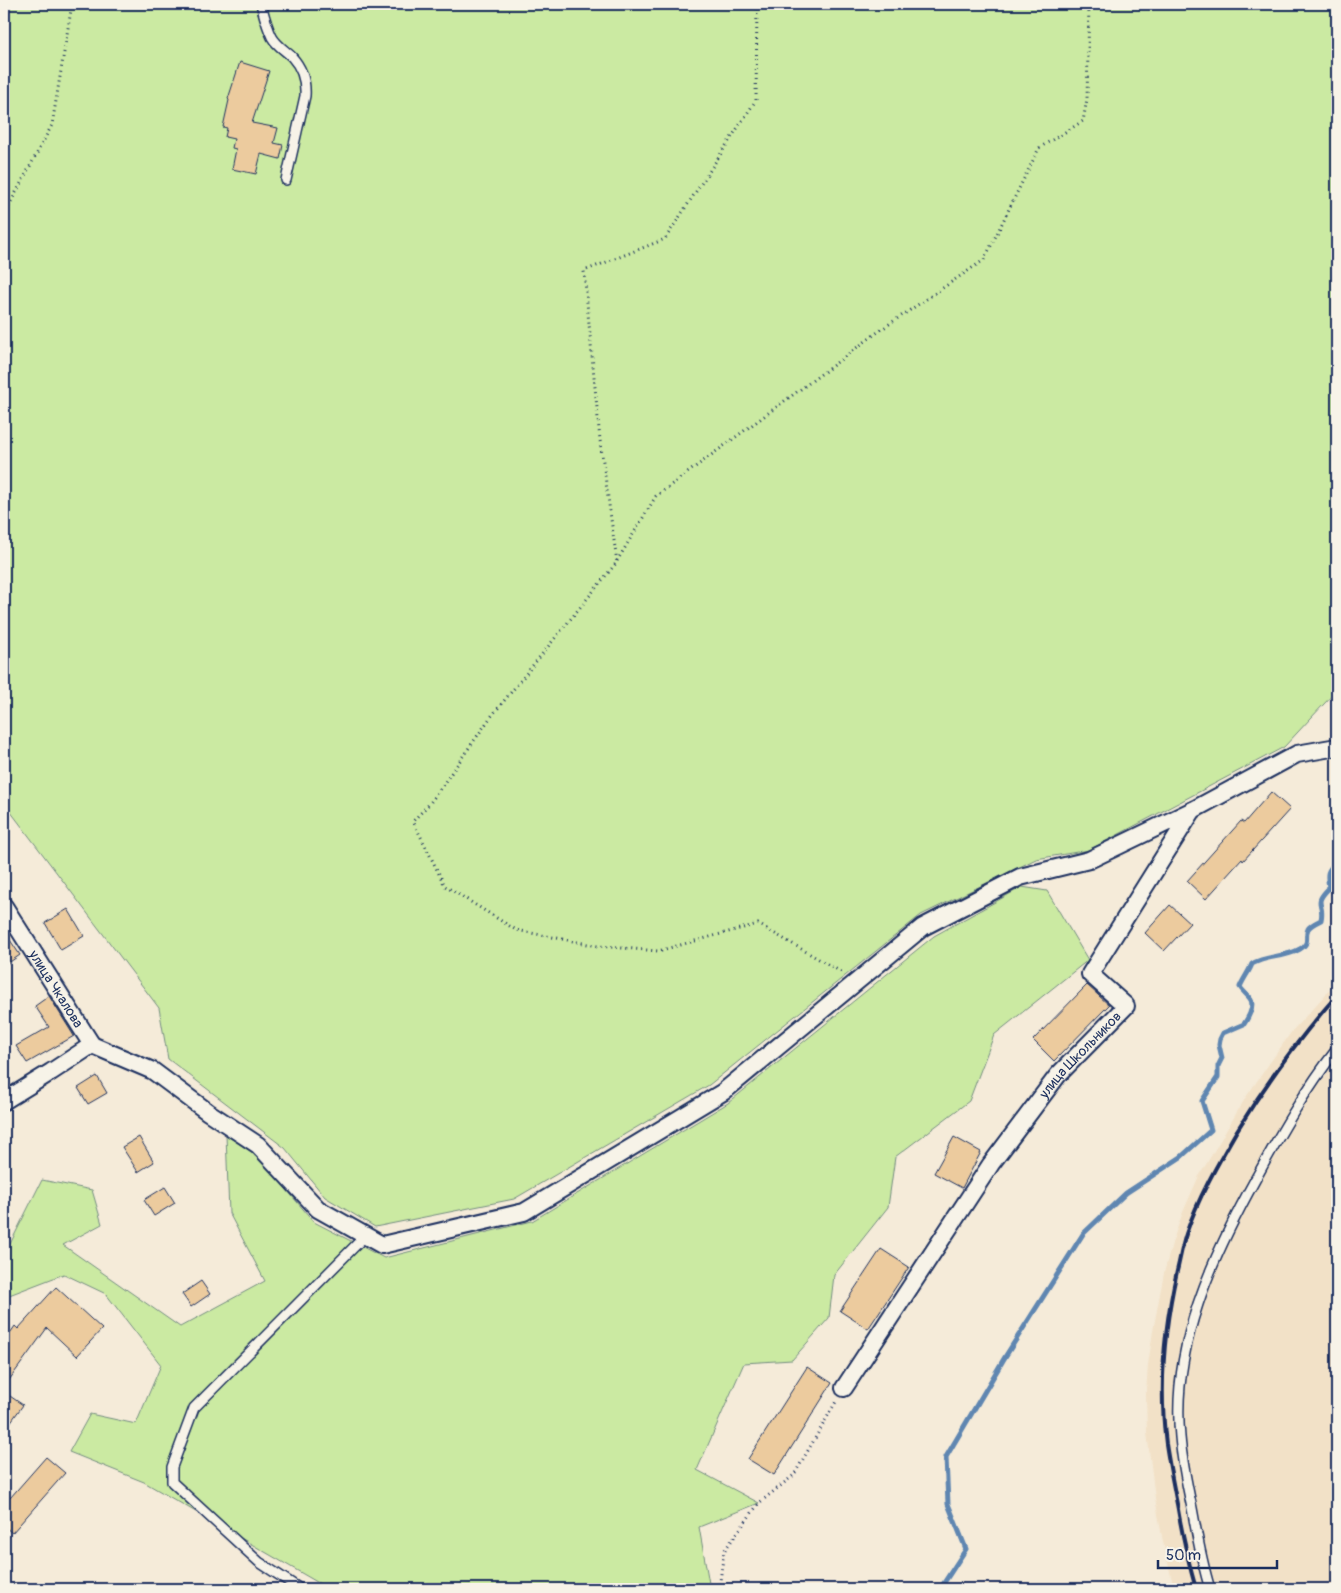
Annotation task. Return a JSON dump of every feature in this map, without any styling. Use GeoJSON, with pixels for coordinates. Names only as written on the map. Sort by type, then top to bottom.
{"type":"FeatureCollection","features":[{"type":"Feature","properties":{"kind":"street","name":"улица Школьников"},"geometry":{"type":"LineString","coordinates":[[844,1388],[991,1164],[1058,1075],[1126,1006],[1090,974],[1193,810],[1297,754],[1337,748]]}},
{"type":"Feature","properties":{"kind":"street"},"geometry":{"type":"LineString","coordinates":[[4,1100],[92,1045],[153,1071],[208,1112],[258,1145],[318,1209],[382,1246],[524,1212],[724,1092],[923,927],[1020,877],[1089,860],[1193,810]]}},
{"type":"Feature","properties":{"kind":"street","name":"улица Чкалова"},"geometry":{"type":"LineString","coordinates":[[4,906],[92,1045]]}},
{"type":"Feature","properties":{"kind":"lane"},"geometry":{"type":"LineString","coordinates":[[261,4],[273,38],[292,57],[306,82],[305,96],[286,180]]}},
{"type":"Feature","properties":{"kind":"lane"},"geometry":{"type":"LineString","coordinates":[[1210,1589],[1187,1486],[1180,1436],[1181,1382],[1188,1335],[1210,1272],[1244,1199],[1300,1100],[1337,1049]]}},
{"type":"Feature","properties":{"kind":"lane"},"geometry":{"type":"LineString","coordinates":[[300,1589],[259,1562],[172,1482],[172,1467],[194,1408],[365,1236]]}},
{"type":"Feature","properties":{"kind":"path"},"geometry":{"type":"LineString","coordinates":[[4,215],[52,125],[72,4]]}},
{"type":"Feature","properties":{"kind":"path"},"geometry":{"type":"LineString","coordinates":[[617,562],[600,440],[584,271],[665,239],[756,100],[757,4]]}},
{"type":"Feature","properties":{"kind":"path"},"geometry":{"type":"LineString","coordinates":[[857,982],[758,924],[658,951],[598,946],[516,930],[445,886],[413,821],[430,803],[490,718],[617,562],[656,496],[882,329],[984,260],[1039,148],[1083,121],[1087,99],[1089,4]]}},
{"type":"Feature","properties":{"kind":"path"},"geometry":{"type":"LineString","coordinates":[[719,1589],[724,1551],[759,1503],[794,1475],[844,1388]]}},
{"type":"Feature","properties":{"kind":"shaded area"},"geometry":{"type":"Polygon","coordinates":[[[1337,982],[1337,1589],[1174,1589],[1155,1498],[1147,1433],[1146,1394],[1148,1365],[1164,1273],[1183,1212],[1198,1178],[1246,1097],[1292,1031],[1337,982]]]}},
{"type":"Feature","properties":{"kind":"green space"},"geometry":{"type":"Polygon","coordinates":[[[4,4],[1337,4],[1337,690],[1284,747],[1089,850],[1036,859],[921,915],[709,1085],[514,1199],[375,1227],[325,1197],[285,1148],[168,1059],[159,1008],[4,803],[4,4]]]}},
{"type":"Feature","properties":{"kind":"green space"},"geometry":{"type":"Polygon","coordinates":[[[1022,887],[1047,891],[1088,960],[994,1035],[969,1101],[895,1157],[888,1207],[834,1275],[829,1318],[792,1360],[744,1363],[697,1470],[759,1503],[699,1527],[710,1589],[329,1589],[144,1482],[69,1452],[90,1414],[136,1424],[161,1365],[106,1294],[64,1274],[4,1297],[4,1256],[42,1180],[92,1190],[102,1224],[63,1245],[180,1327],[265,1281],[229,1213],[226,1135],[259,1157],[314,1222],[384,1258],[532,1221],[728,1103],[934,936],[1022,887]]]}},
{"type":"Feature","properties":{"kind":"building"},"geometry":{"type":"Polygon","coordinates":[[[240,62],[269,71],[252,123],[278,128],[274,143],[283,145],[280,159],[261,154],[256,174],[232,169],[236,149],[232,148],[234,139],[225,137],[227,128],[223,127],[228,99],[240,62]]]}},
{"type":"Feature","properties":{"kind":"building"},"geometry":{"type":"Polygon","coordinates":[[[1271,792],[1290,809],[1206,899],[1187,881],[1241,821],[1244,823],[1271,792]]]}},
{"type":"Feature","properties":{"kind":"building"},"geometry":{"type":"Polygon","coordinates":[[[1170,905],[1190,923],[1164,951],[1145,933],[1170,905]]]}},
{"type":"Feature","properties":{"kind":"building"},"geometry":{"type":"Polygon","coordinates":[[[68,909],[84,936],[61,950],[45,923],[68,909]]]}},
{"type":"Feature","properties":{"kind":"building"},"geometry":{"type":"Polygon","coordinates":[[[4,931],[20,955],[4,966],[4,931]]]}},
{"type":"Feature","properties":{"kind":"building"},"geometry":{"type":"Polygon","coordinates":[[[1087,985],[1109,1005],[1054,1061],[1033,1040],[1087,985]]]}},
{"type":"Feature","properties":{"kind":"building"},"geometry":{"type":"Polygon","coordinates":[[[49,996],[74,1036],[27,1063],[16,1046],[49,1027],[35,1006],[49,996]]]}},
{"type":"Feature","properties":{"kind":"building"},"geometry":{"type":"Polygon","coordinates":[[[97,1076],[107,1093],[88,1104],[78,1088],[97,1076]]]}},
{"type":"Feature","properties":{"kind":"building"},"geometry":{"type":"Polygon","coordinates":[[[139,1137],[154,1162],[138,1172],[122,1147],[139,1137]]]}},
{"type":"Feature","properties":{"kind":"building"},"geometry":{"type":"Polygon","coordinates":[[[954,1137],[981,1152],[962,1188],[934,1173],[954,1137]]]}},
{"type":"Feature","properties":{"kind":"building"},"geometry":{"type":"Polygon","coordinates":[[[165,1187],[175,1203],[154,1216],[144,1200],[165,1187]]]}},
{"type":"Feature","properties":{"kind":"building"},"geometry":{"type":"Polygon","coordinates":[[[881,1249],[909,1267],[868,1329],[840,1311],[881,1249]]]}},
{"type":"Feature","properties":{"kind":"building"},"geometry":{"type":"Polygon","coordinates":[[[201,1281],[210,1294],[191,1307],[182,1294],[201,1281]]]}},
{"type":"Feature","properties":{"kind":"building"},"geometry":{"type":"Polygon","coordinates":[[[56,1287],[102,1329],[77,1356],[47,1328],[4,1387],[4,1342],[15,1326],[18,1329],[56,1287]]]}},
{"type":"Feature","properties":{"kind":"building"},"geometry":{"type":"Polygon","coordinates":[[[807,1367],[832,1383],[774,1475],[748,1459],[807,1367]]]}},
{"type":"Feature","properties":{"kind":"building"},"geometry":{"type":"Polygon","coordinates":[[[4,1392],[23,1405],[4,1431],[4,1392]]]}},
{"type":"Feature","properties":{"kind":"building"},"geometry":{"type":"Polygon","coordinates":[[[46,1457],[65,1473],[12,1533],[4,1526],[4,1492],[10,1498],[46,1457]]]}},
{"type":"Feature","properties":{"kind":"waterway"},"geometry":{"type":"LineString","coordinates":[[940,1589],[966,1549],[948,1504],[946,1457],[1005,1357],[1083,1234],[1126,1193],[1181,1157],[1211,1130],[1202,1101],[1218,1077],[1218,1066],[1222,1058],[1219,1045],[1220,1039],[1223,1033],[1244,1024],[1251,1009],[1251,1000],[1240,987],[1241,984],[1252,964],[1257,961],[1288,954],[1303,947],[1306,942],[1308,929],[1321,920],[1320,901],[1329,888],[1329,870],[1337,862]]}},
{"type":"Feature","properties":{"kind":"railway"},"geometry":{"type":"LineString","coordinates":[[1196,1589],[1183,1536],[1168,1459],[1163,1401],[1166,1336],[1182,1248],[1202,1195],[1236,1132],[1284,1061],[1337,995]]}}]}
